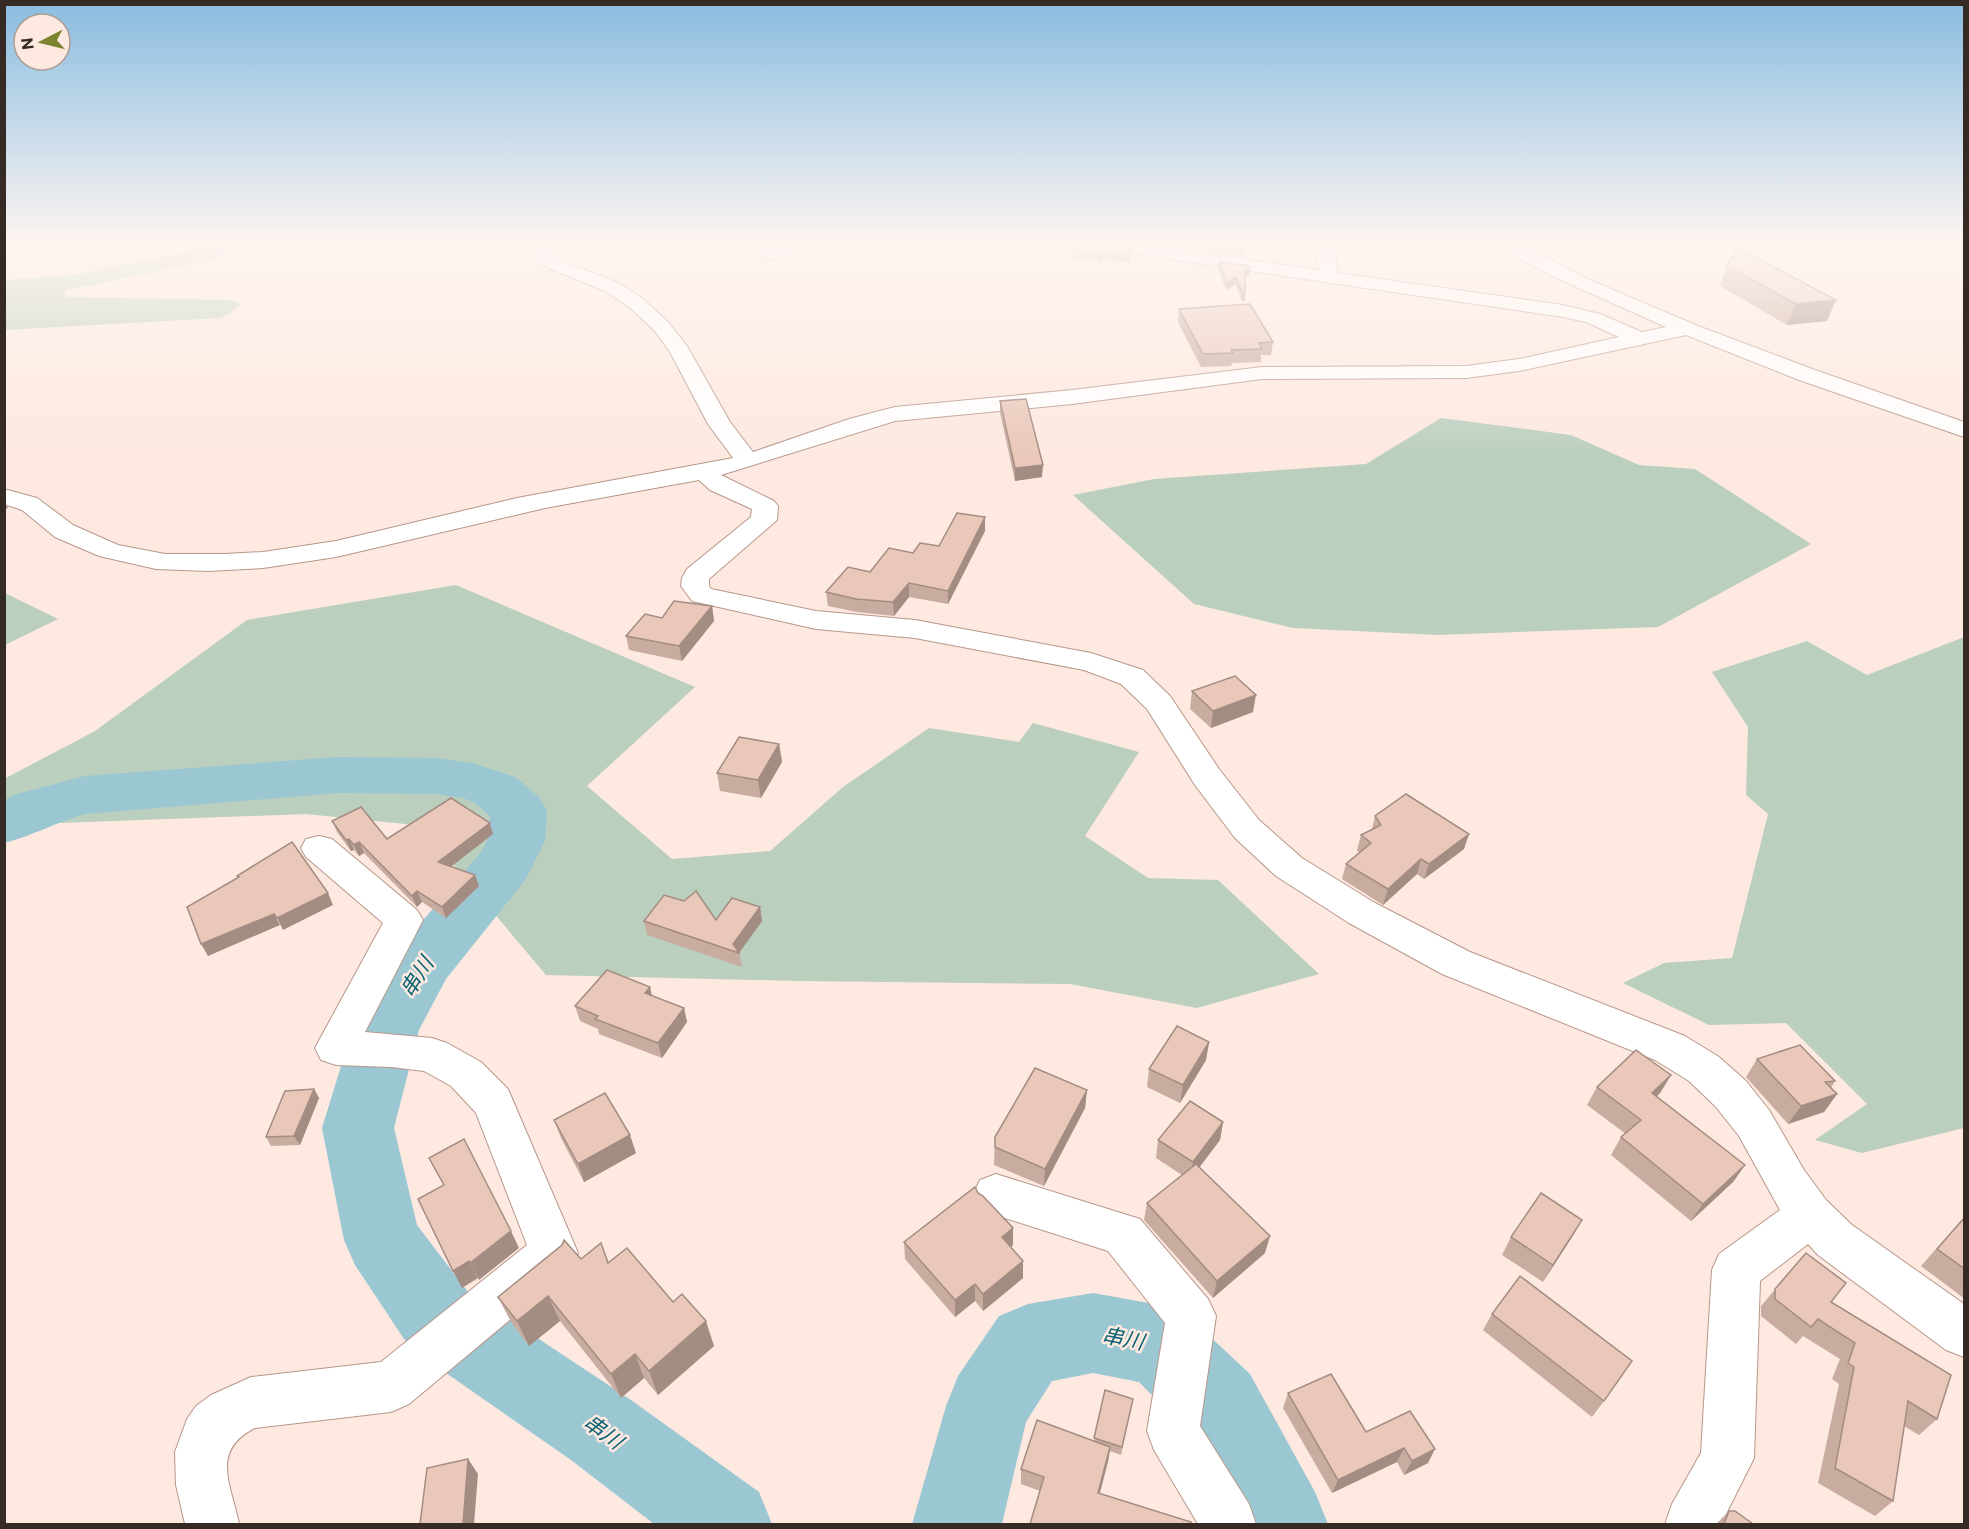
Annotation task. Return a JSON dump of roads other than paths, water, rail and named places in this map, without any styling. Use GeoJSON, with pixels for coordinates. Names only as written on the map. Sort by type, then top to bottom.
{"type":"FeatureCollection","features":[{"type":"Feature","properties":{"kind":"street"},"geometry":{"type":"LineString","coordinates":[[648,314],[680,350],[720,424],[748,461]]}},
{"type":"Feature","properties":{"kind":"street"},"geometry":{"type":"LineString","coordinates":[[1577,314],[1593,318],[1640,339]]}},
{"type":"Feature","properties":{"kind":"street"},"geometry":{"type":"LineString","coordinates":[[1653,314],[1758,358],[1965,430]]}},
{"type":"Feature","properties":{"kind":"street"},"geometry":{"type":"LineString","coordinates":[[4,496],[30,504],[61,529],[86,543],[115,553],[156,561],[218,562],[307,555],[365,544],[518,506],[706,473],[868,420],[895,414],[1072,398],[1262,374],[1466,372],[1519,365],[1687,329]]}},
{"type":"Feature","properties":{"kind":"street"},"geometry":{"type":"LineString","coordinates":[[706,473],[719,487],[758,501],[765,506],[766,513],[764,520],[697,575],[694,582],[695,589],[702,595],[816,620],[915,629],[1091,662],[1132,677],[1159,703],[1207,777],[1247,829],[1289,867],[1362,913],[1456,963],[1670,1048],[1704,1069],[1731,1094],[1754,1123],[1788,1184],[1810,1215],[1835,1239],[1965,1333]]}},
{"type":"Feature","properties":{"kind":"street"},"geometry":{"type":"LineString","coordinates":[[212,1524],[199,1469],[200,1458],[212,1426],[230,1411],[251,1403],[391,1386],[554,1253],[493,1102],[466,1074],[432,1055],[378,1049],[336,1048],[404,920],[319,848]]}},
{"type":"Feature","properties":{"kind":"street"},"geometry":{"type":"LineString","coordinates":[[996,1195],[1123,1234],[1191,1316],[1173,1431],[1229,1524]]}},
{"type":"Feature","properties":{"kind":"street"},"geometry":{"type":"LineString","coordinates":[[1692,1524],[1727,1458],[1736,1270],[1810,1215]]}},
{"type":"Feature","properties":{"kind":"waterway","name":"串川"},"geometry":{"type":"LineString","coordinates":[[4,824],[37,808],[85,795],[338,775],[436,776],[472,781],[495,790],[519,811],[516,841],[505,864],[424,962],[386,1027],[358,1128],[382,1240],[439,1320],[601,1430],[727,1524]]}},
{"type":"Feature","properties":{"kind":"waterway","name":"串川"},"geometry":{"type":"LineString","coordinates":[[957,1524],[988,1406],[1028,1345],[1093,1333],[1160,1346],[1220,1404],[1283,1524]]}}]}
